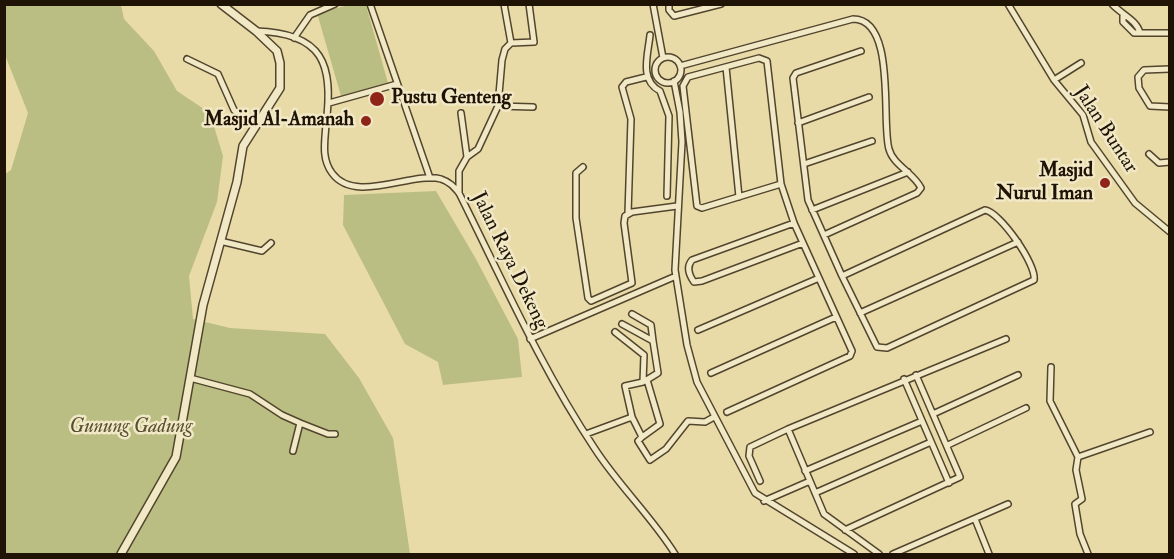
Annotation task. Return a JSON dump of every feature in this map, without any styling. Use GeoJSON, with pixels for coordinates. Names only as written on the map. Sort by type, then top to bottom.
{"type":"FeatureCollection","features":[{"type":"Feature","properties":{"kind":"street"},"geometry":{"type":"LineString","coordinates":[[121,555],[176,457],[203,305],[237,182],[243,146],[277,94],[281,73],[277,51],[256,31],[221,4]]}},
{"type":"Feature","properties":{"kind":"street"},"geometry":{"type":"LineString","coordinates":[[294,38],[310,15],[335,4]]}},
{"type":"Feature","properties":{"kind":"street"},"geometry":{"type":"LineString","coordinates":[[256,31],[310,43],[318,52],[328,78],[329,103],[324,157],[331,172],[339,180],[354,185],[369,186],[430,178],[370,4]]}},
{"type":"Feature","properties":{"kind":"street"},"geometry":{"type":"LineString","coordinates":[[504,4],[511,43]]}},
{"type":"Feature","properties":{"kind":"street"},"geometry":{"type":"LineString","coordinates":[[459,193],[459,171],[467,157],[478,149],[498,106],[505,49],[511,43],[534,42],[529,4]]}},
{"type":"Feature","properties":{"kind":"street"},"geometry":{"type":"LineString","coordinates":[[653,4],[663,58],[656,67],[657,75],[666,82],[674,81],[680,75],[680,66],[673,58],[663,58]]}},
{"type":"Feature","properties":{"kind":"street"},"geometry":{"type":"LineString","coordinates":[[669,4],[669,10],[674,16],[721,4]]}},
{"type":"Feature","properties":{"kind":"street","name":"Jalan Buntar"},"geometry":{"type":"LineString","coordinates":[[1008,4],[1054,80],[1083,115],[1091,142],[1135,203],[1170,232]]}},
{"type":"Feature","properties":{"kind":"street"},"geometry":{"type":"LineString","coordinates":[[1112,4],[1123,15],[1129,17],[1139,28],[1140,33],[1170,33]]}},
{"type":"Feature","properties":{"kind":"street"},"geometry":{"type":"LineString","coordinates":[[680,66],[853,19],[862,21],[872,30],[877,39],[885,71],[886,137],[889,152],[920,185],[917,193],[824,235]]}},
{"type":"Feature","properties":{"kind":"street"},"geometry":{"type":"LineString","coordinates":[[650,35],[646,77],[652,87],[660,91],[669,116],[667,196]]}},
{"type":"Feature","properties":{"kind":"street"},"geometry":{"type":"LineString","coordinates":[[842,276],[985,210],[992,212],[1018,242],[1034,271],[1034,280],[887,348],[879,348],[842,276],[812,210],[806,189],[794,75],[861,51]]}},
{"type":"Feature","properties":{"kind":"street"},"geometry":{"type":"LineString","coordinates":[[727,412],[850,356],[852,351],[794,223],[780,184],[770,65],[759,58],[688,77],[683,86],[695,204],[702,208],[780,184]]}},
{"type":"Feature","properties":{"kind":"street"},"geometry":{"type":"LineString","coordinates":[[187,59],[218,74],[234,110],[254,127]]}},
{"type":"Feature","properties":{"kind":"street"},"geometry":{"type":"LineString","coordinates":[[1054,80],[1081,63]]}},
{"type":"Feature","properties":{"kind":"street"},"geometry":{"type":"LineString","coordinates":[[726,67],[739,197]]}},
{"type":"Feature","properties":{"kind":"street"},"geometry":{"type":"LineString","coordinates":[[1170,69],[1144,70],[1138,77],[1139,88],[1150,106],[1170,107]]}},
{"type":"Feature","properties":{"kind":"street"},"geometry":{"type":"LineString","coordinates":[[583,167],[576,173],[576,218],[588,298],[591,301],[632,283],[624,222],[628,214],[631,119],[622,87],[626,82],[646,77]]}},
{"type":"Feature","properties":{"kind":"street"},"geometry":{"type":"LineString","coordinates":[[674,81],[680,112],[682,142],[677,206],[676,276],[693,372],[752,489],[764,501],[854,555]]}},
{"type":"Feature","properties":{"kind":"street"},"geometry":{"type":"LineString","coordinates":[[329,103],[397,84]]}},
{"type":"Feature","properties":{"kind":"street"},"geometry":{"type":"LineString","coordinates":[[798,123],[869,97]]}},
{"type":"Feature","properties":{"kind":"street"},"geometry":{"type":"LineString","coordinates":[[498,106],[533,107]]}},
{"type":"Feature","properties":{"kind":"street"},"geometry":{"type":"LineString","coordinates":[[461,113],[467,157]]}},
{"type":"Feature","properties":{"kind":"street"},"geometry":{"type":"LineString","coordinates":[[804,164],[872,141]]}},
{"type":"Feature","properties":{"kind":"street"},"geometry":{"type":"LineString","coordinates":[[1149,154],[1159,164],[1170,162]]}},
{"type":"Feature","properties":{"kind":"street"},"geometry":{"type":"LineString","coordinates":[[812,210],[908,172]]}},
{"type":"Feature","properties":{"kind":"street","name":"Jalan Raya Dekeng"},"geometry":{"type":"LineString","coordinates":[[430,178],[450,183],[459,193],[530,339],[586,434],[675,555]]}},
{"type":"Feature","properties":{"kind":"street"},"geometry":{"type":"LineString","coordinates":[[628,214],[677,206]]}},
{"type":"Feature","properties":{"kind":"street"},"geometry":{"type":"LineString","coordinates":[[794,223],[694,258],[688,268],[691,278],[694,282],[702,281],[803,243]]}},
{"type":"Feature","properties":{"kind":"street"},"geometry":{"type":"LineString","coordinates":[[220,241],[249,246],[262,251],[271,243]]}},
{"type":"Feature","properties":{"kind":"street"},"geometry":{"type":"LineString","coordinates":[[860,313],[1018,242]]}},
{"type":"Feature","properties":{"kind":"street"},"geometry":{"type":"LineString","coordinates":[[530,339],[676,276],[688,268]]}},
{"type":"Feature","properties":{"kind":"street"},"geometry":{"type":"LineString","coordinates":[[676,276],[691,278]]}},
{"type":"Feature","properties":{"kind":"street"},"geometry":{"type":"LineString","coordinates":[[698,330],[819,278]]}},
{"type":"Feature","properties":{"kind":"street"},"geometry":{"type":"LineString","coordinates":[[632,314],[651,324],[658,373],[645,381],[625,386],[632,417],[642,437]]}},
{"type":"Feature","properties":{"kind":"street"},"geometry":{"type":"LineString","coordinates":[[711,373],[836,317]]}},
{"type":"Feature","properties":{"kind":"street"},"geometry":{"type":"LineString","coordinates":[[622,324],[653,341]]}},
{"type":"Feature","properties":{"kind":"street"},"geometry":{"type":"LineString","coordinates":[[615,332],[644,355],[645,381],[660,424],[638,441],[650,460],[666,449],[688,421],[705,422],[714,417]]}},
{"type":"Feature","properties":{"kind":"street"},"geometry":{"type":"LineString","coordinates":[[760,481],[749,456],[750,447],[904,380],[1006,339]]}},
{"type":"Feature","properties":{"kind":"street"},"geometry":{"type":"LineString","coordinates":[[1051,368],[1051,406],[1078,457],[1076,470],[1082,499],[1076,504],[1076,513],[1088,555]]}},
{"type":"Feature","properties":{"kind":"street"},"geometry":{"type":"LineString","coordinates":[[845,530],[959,479],[961,476],[916,375]]}},
{"type":"Feature","properties":{"kind":"street"},"geometry":{"type":"LineString","coordinates":[[933,414],[1018,375]]}},
{"type":"Feature","properties":{"kind":"street"},"geometry":{"type":"LineString","coordinates":[[190,378],[250,394],[282,415],[328,435],[335,435]]}},
{"type":"Feature","properties":{"kind":"street"},"geometry":{"type":"LineString","coordinates":[[904,380],[949,483]]}},
{"type":"Feature","properties":{"kind":"street"},"geometry":{"type":"LineString","coordinates":[[948,445],[1026,408]]}},
{"type":"Feature","properties":{"kind":"street"},"geometry":{"type":"LineString","coordinates":[[586,434],[632,417]]}},
{"type":"Feature","properties":{"kind":"street"},"geometry":{"type":"LineString","coordinates":[[806,471],[922,421]]}},
{"type":"Feature","properties":{"kind":"street"},"geometry":{"type":"LineString","coordinates":[[293,451],[300,423]]}},
{"type":"Feature","properties":{"kind":"street"},"geometry":{"type":"LineString","coordinates":[[788,429],[826,518],[879,555]]}},
{"type":"Feature","properties":{"kind":"street"},"geometry":{"type":"LineString","coordinates":[[1078,457],[1120,445],[1150,432]]}},
{"type":"Feature","properties":{"kind":"street"},"geometry":{"type":"LineString","coordinates":[[815,493],[931,442]]}},
{"type":"Feature","properties":{"kind":"street"},"geometry":{"type":"LineString","coordinates":[[764,501],[810,481]]}},
{"type":"Feature","properties":{"kind":"street"},"geometry":{"type":"LineString","coordinates":[[893,555],[1008,504]]}},
{"type":"Feature","properties":{"kind":"street"},"geometry":{"type":"LineString","coordinates":[[975,519],[989,555]]}},
{"type":"Feature","properties":{"kind":"green space","name":"Gunung Gadung"},"geometry":{"type":"Polygon","coordinates":[[[5,5],[121,5],[124,19],[154,51],[177,91],[210,113],[223,156],[217,202],[189,276],[193,319],[230,328],[325,334],[359,378],[393,438],[410,554],[5,554],[5,174],[11,170],[28,113],[5,55],[5,5]]]}},
{"type":"Feature","properties":{"kind":"green space"},"geometry":{"type":"Polygon","coordinates":[[[349,5],[366,5],[388,83],[341,96],[317,13],[349,5]]]}},
{"type":"Feature","properties":{"kind":"green space"},"geometry":{"type":"Polygon","coordinates":[[[436,191],[476,259],[518,339],[522,377],[443,385],[438,362],[405,344],[343,225],[344,195],[436,191]]]}},
{"type":"Feature","properties":{"kind":"place","name":"Pustu Genteng"},"geometry":{"type":"Point","coordinates":[377,99]}},
{"type":"Feature","properties":{"kind":"place","name":"Masjid Al-Amanah"},"geometry":{"type":"Point","coordinates":[366,121]}},
{"type":"Feature","properties":{"kind":"place","name":"Masjid Nurul Iman"},"geometry":{"type":"Point","coordinates":[1105,183]}}]}
